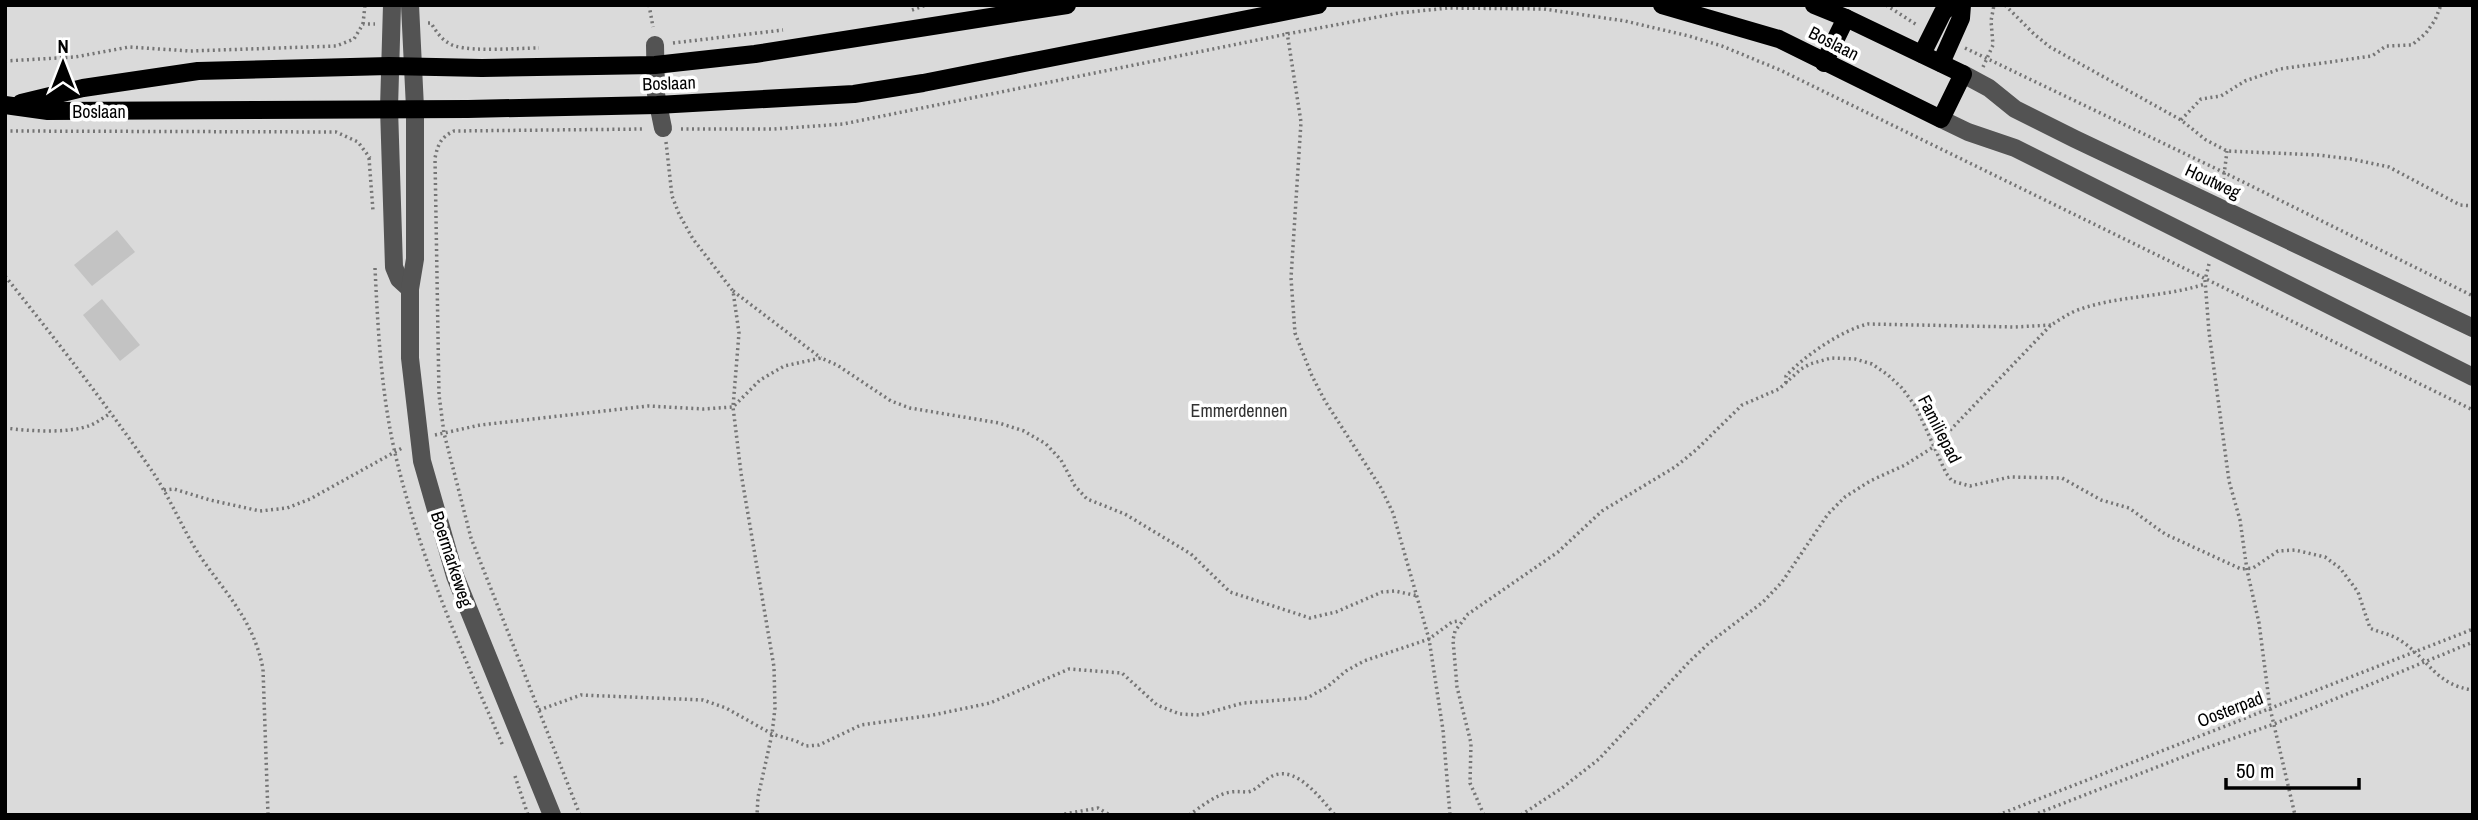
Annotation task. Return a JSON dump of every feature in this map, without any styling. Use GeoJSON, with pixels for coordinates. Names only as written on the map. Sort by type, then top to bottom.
{"type":"FeatureCollection","features":[{"type":"Feature","properties":{"kind":"main road","name":"Boslaan"},"geometry":{"type":"LineString","coordinates":[[9,105],[83,88],[198,71],[389,66],[469,68],[655,65],[755,54],[1067,5]]}},
{"type":"Feature","properties":{"kind":"main road","name":"Boslaan"},"geometry":{"type":"LineString","coordinates":[[9,105],[48,111],[468,109],[657,105],[854,94],[923,83],[1318,5]]}},
{"type":"Feature","properties":{"kind":"main road","name":"Boslaan"},"geometry":{"type":"LineString","coordinates":[[1662,5],[1779,39],[1941,119]]}},
{"type":"Feature","properties":{"kind":"main road","name":"Boslaan"},"geometry":{"type":"LineString","coordinates":[[1814,5],[1941,63]]}},
{"type":"Feature","properties":{"kind":"main road"},"geometry":{"type":"LineString","coordinates":[[1922,54],[1943,12],[1952,5]]}},
{"type":"Feature","properties":{"kind":"main road"},"geometry":{"type":"LineString","coordinates":[[1941,63],[1961,18],[1962,5]]}},
{"type":"Feature","properties":{"kind":"main road"},"geometry":{"type":"LineString","coordinates":[[1824,63],[1846,18]]}},
{"type":"Feature","properties":{"kind":"main road","name":"Houtweg"},"geometry":{"type":"LineString","coordinates":[[1941,63],[1963,74]]}},
{"type":"Feature","properties":{"kind":"main road"},"geometry":{"type":"LineString","coordinates":[[1941,119],[1963,74]]}},
{"type":"Feature","properties":{"kind":"street","name":"Boermarkeweg"},"geometry":{"type":"LineString","coordinates":[[392,5],[388,108],[394,267],[399,279],[410,289]]}},
{"type":"Feature","properties":{"kind":"street","name":"Boermarkeweg"},"geometry":{"type":"LineString","coordinates":[[410,5],[415,108],[415,259],[410,289],[410,358],[422,461],[455,576],[552,815]]}},
{"type":"Feature","properties":{"kind":"street"},"geometry":{"type":"LineString","coordinates":[[655,45],[657,105],[663,128]]}},
{"type":"Feature","properties":{"kind":"street","name":"Houtweg"},"geometry":{"type":"LineString","coordinates":[[1963,74],[1989,88],[2015,109],[2075,139],[2473,328]]}},
{"type":"Feature","properties":{"kind":"street"},"geometry":{"type":"LineString","coordinates":[[1941,119],[1968,132],[2015,148],[2473,377]]}},
{"type":"Feature","properties":{"kind":"path"},"geometry":{"type":"LineString","coordinates":[[5,61],[75,57],[129,47],[190,51],[336,46],[354,39],[363,24],[365,5]]}},
{"type":"Feature","properties":{"kind":"path"},"geometry":{"type":"LineString","coordinates":[[649,5],[655,45],[788,29]]}},
{"type":"Feature","properties":{"kind":"path"},"geometry":{"type":"LineString","coordinates":[[909,11],[926,5]]}},
{"type":"Feature","properties":{"kind":"path"},"geometry":{"type":"LineString","coordinates":[[2006,5],[2050,47],[2181,120],[2206,140],[2227,151],[2318,155],[2389,167],[2460,205],[2473,206]]}},
{"type":"Feature","properties":{"kind":"path"},"geometry":{"type":"LineString","coordinates":[[2181,120],[2201,99],[2221,96],[2245,81],[2280,69],[2372,56],[2386,46],[2412,45],[2426,33],[2441,5]]}},
{"type":"Feature","properties":{"kind":"path"},"geometry":{"type":"LineString","coordinates":[[580,815],[471,538],[444,433],[439,395],[435,158],[438,144],[444,135],[454,131],[774,129],[843,124],[1287,34],[1409,12],[1490,7],[1577,13],[1689,36],[1722,46],[1780,70],[2205,282],[2473,410]]}},
{"type":"Feature","properties":{"kind":"path"},"geometry":{"type":"LineString","coordinates":[[411,24],[431,23],[439,36],[447,42],[468,48],[548,48]]}},
{"type":"Feature","properties":{"kind":"path"},"geometry":{"type":"LineString","coordinates":[[363,24],[392,24]]}},
{"type":"Feature","properties":{"kind":"path"},"geometry":{"type":"LineString","coordinates":[[1287,34],[1301,122],[1291,278],[1295,333],[1325,401],[1381,488],[1393,513],[1429,639],[1443,730],[1450,815]]}},
{"type":"Feature","properties":{"kind":"path","name":"Houtweg"},"geometry":{"type":"LineString","coordinates":[[1951,41],[2473,296]]}},
{"type":"Feature","properties":{"kind":"path"},"geometry":{"type":"LineString","coordinates":[[335,69],[336,46]]}},
{"type":"Feature","properties":{"kind":"path"},"geometry":{"type":"LineString","coordinates":[[468,48],[469,68]]}},
{"type":"Feature","properties":{"kind":"path"},"geometry":{"type":"LineString","coordinates":[[336,108],[336,132],[358,142],[369,158],[390,157]]}},
{"type":"Feature","properties":{"kind":"path"},"geometry":{"type":"LineString","coordinates":[[468,109],[468,130]]}},
{"type":"Feature","properties":{"kind":"path"},"geometry":{"type":"LineString","coordinates":[[663,128],[672,196],[693,239],[733,291],[821,358],[837,365],[891,401],[910,408],[999,423],[1024,431],[1046,444],[1061,460],[1075,486],[1087,499],[1125,514],[1191,554],[1230,592],[1310,618],[1336,612],[1382,592],[1395,591],[1418,596]]}},
{"type":"Feature","properties":{"kind":"path","name":"Boslaan"},"geometry":{"type":"LineString","coordinates":[[5,131],[336,132]]}},
{"type":"Feature","properties":{"kind":"path"},"geometry":{"type":"LineString","coordinates":[[415,157],[435,158]]}},
{"type":"Feature","properties":{"kind":"path"},"geometry":{"type":"LineString","coordinates":[[5,276],[99,394],[164,490],[202,559],[243,615],[261,656],[265,685],[268,815]]}},
{"type":"Feature","properties":{"kind":"path"},"geometry":{"type":"LineString","coordinates":[[1521,815],[1599,759],[1689,662],[1709,643],[1763,602],[1782,582],[1828,514],[1845,497],[1935,446],[2051,325],[2073,312],[2118,299],[2162,295],[2205,282]]}},
{"type":"Feature","properties":{"kind":"path"},"geometry":{"type":"LineString","coordinates":[[2205,282],[2208,332],[2229,481],[2240,520],[2259,623],[2270,708],[2295,815]]}},
{"type":"Feature","properties":{"kind":"path"},"geometry":{"type":"LineString","coordinates":[[733,291],[739,333],[733,407],[741,473],[775,667],[772,734],[758,797],[757,815]]}},
{"type":"Feature","properties":{"kind":"path"},"geometry":{"type":"LineString","coordinates":[[1786,383],[1786,376],[1811,355],[1853,328],[1868,324],[2015,327],[2051,325]]}},
{"type":"Feature","properties":{"kind":"path"},"geometry":{"type":"LineString","coordinates":[[444,433],[480,425],[648,406],[704,409],[733,407],[760,380],[784,366],[821,358]]}},
{"type":"Feature","properties":{"kind":"path","name":"Familiepad"},"geometry":{"type":"LineString","coordinates":[[539,710],[581,695],[703,700],[726,708],[772,734],[806,746],[819,745],[861,725],[954,712],[990,703],[1069,669],[1122,673],[1157,705],[1180,714],[1200,715],[1243,703],[1307,698],[1364,661],[1429,639],[1452,622],[1461,621],[1558,552],[1602,511],[1675,467],[1742,405],[1779,389],[1801,369],[1831,358],[1854,359],[1872,364],[1895,381],[1910,397],[1952,481],[1970,486],[2020,477],[2062,478],[2101,500],[2129,508],[2165,534],[2235,568],[2247,569]]}},
{"type":"Feature","properties":{"kind":"path"},"geometry":{"type":"LineString","coordinates":[[5,428],[46,430],[84,427],[111,413]]}},
{"type":"Feature","properties":{"kind":"path"},"geometry":{"type":"LineString","coordinates":[[164,490],[174,489],[260,511],[275,510],[310,499],[395,452]]}},
{"type":"Feature","properties":{"kind":"path"},"geometry":{"type":"LineString","coordinates":[[2247,569],[2277,551],[2295,550],[2325,557],[2340,568],[2358,592],[2370,628],[2396,637],[2444,681],[2455,687],[2473,690]]}},
{"type":"Feature","properties":{"kind":"path"},"geometry":{"type":"LineString","coordinates":[[1461,621],[1455,631],[1454,640],[1457,687],[1471,744],[1470,783],[1484,815]]}},
{"type":"Feature","properties":{"kind":"path","name":"Oosterpad"},"geometry":{"type":"LineString","coordinates":[[1998,815],[2473,629]]}},
{"type":"Feature","properties":{"kind":"path","name":"Oosterpad"},"geometry":{"type":"LineString","coordinates":[[2033,815],[2274,724],[2473,642]]}},
{"type":"Feature","properties":{"kind":"path"},"geometry":{"type":"LineString","coordinates":[[1189,815],[1215,798],[1229,792],[1250,792],[1273,775],[1284,773],[1316,794],[1335,815]]}},
{"type":"Feature","properties":{"kind":"path"},"geometry":{"type":"LineString","coordinates":[[1059,815],[1098,807],[1110,815]]}},
{"type":"Feature","properties":{"kind":"green space","name":"Emmerdennen"},"geometry":{"type":"Polygon","coordinates":[[[5,5],[2473,5],[2473,815],[5,815],[5,5]]]}},
{"type":"Feature","properties":{"kind":"building"},"geometry":{"type":"Polygon","coordinates":[[[117,230],[135,252],[92,286],[74,265],[117,230]]]}},
{"type":"Feature","properties":{"kind":"building"},"geometry":{"type":"Polygon","coordinates":[[[102,299],[140,345],[120,361],[83,315],[102,299]]]}}]}
